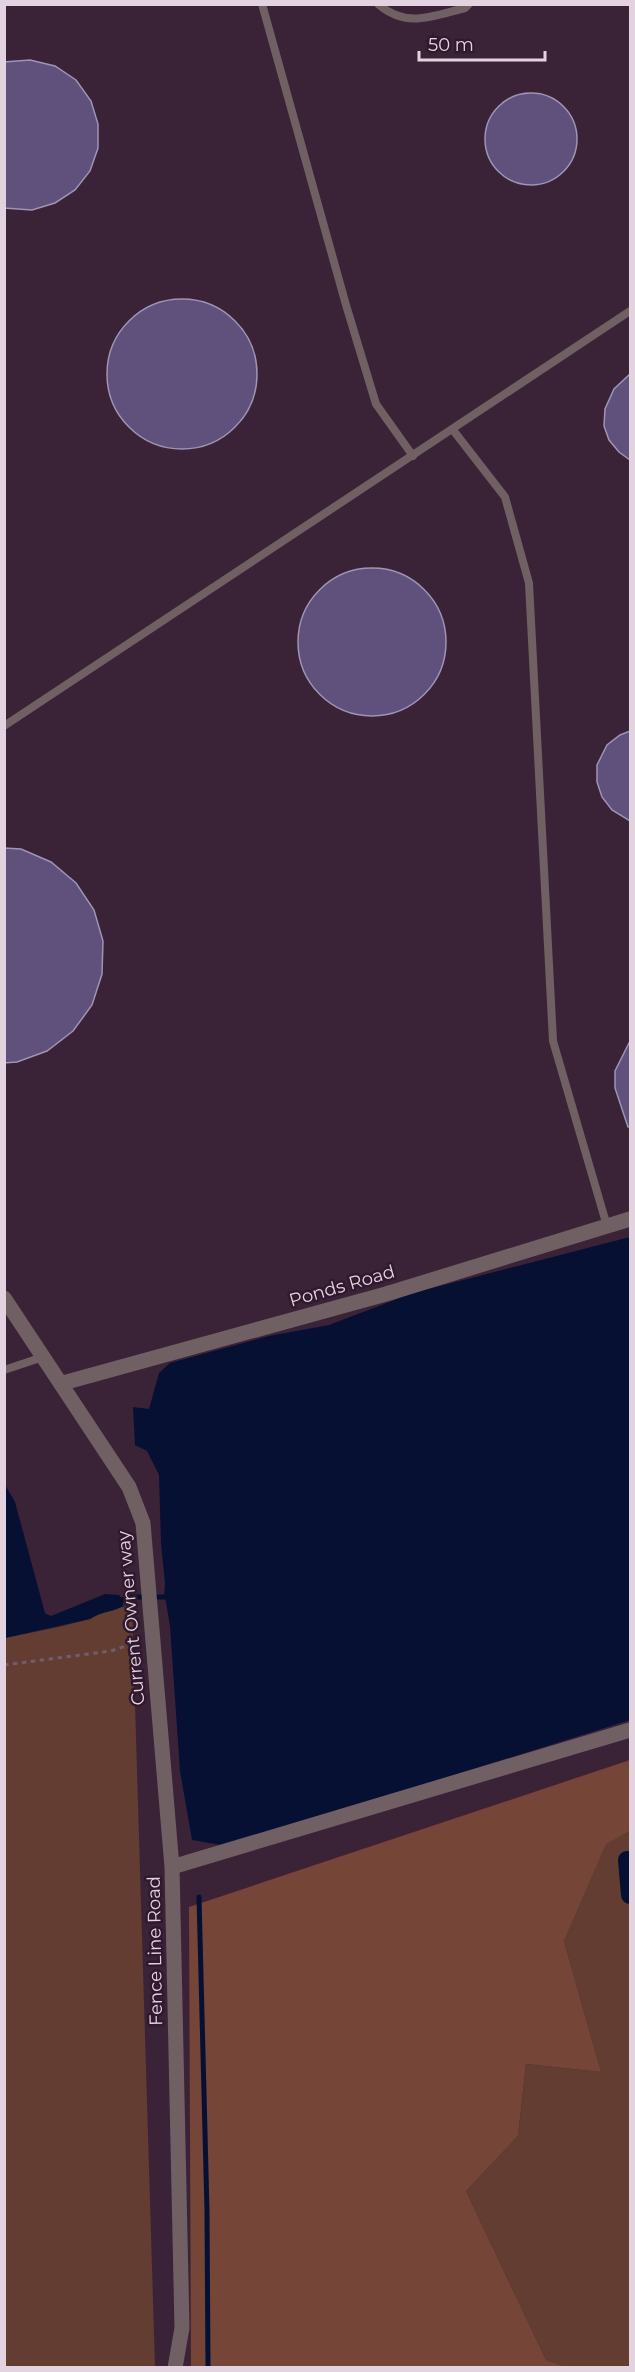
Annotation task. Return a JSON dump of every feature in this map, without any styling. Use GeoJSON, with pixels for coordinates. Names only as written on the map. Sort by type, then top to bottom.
{"type":"FeatureCollection","features":[{"type":"Feature","properties":{"kind":"street","name":"Ponds Road"},"geometry":{"type":"LineString","coordinates":[[63,1383],[386,1294],[630,1219]]}},
{"type":"Feature","properties":{"kind":"street","name":"Current Owner way"},"geometry":{"type":"LineString","coordinates":[[4,1298],[63,1383],[104,1451],[129,1487],[143,1523],[172,1867]]}},
{"type":"Feature","properties":{"kind":"street","name":"Fence Line Road"},"geometry":{"type":"LineString","coordinates":[[175,2367],[182,2328],[172,1867],[630,1730]]}},
{"type":"Feature","properties":{"kind":"lane"},"geometry":{"type":"LineString","coordinates":[[262,4],[376,404],[412,456]]}},
{"type":"Feature","properties":{"kind":"lane"},"geometry":{"type":"LineString","coordinates":[[378,4],[389,14],[417,20],[465,8],[469,4]]}},
{"type":"Feature","properties":{"kind":"lane"},"geometry":{"type":"LineString","coordinates":[[4,726],[630,310]]}},
{"type":"Feature","properties":{"kind":"lane"},"geometry":{"type":"LineString","coordinates":[[453,429],[505,497],[529,584],[553,1041],[607,1226]]}},
{"type":"Feature","properties":{"kind":"lane"},"geometry":{"type":"LineString","coordinates":[[4,1370],[44,1356]]}},
{"type":"Feature","properties":{"kind":"path"},"geometry":{"type":"LineString","coordinates":[[4,1665],[111,1651],[153,1636]]}},
{"type":"Feature","properties":{"kind":"shaded area"},"geometry":{"type":"Polygon","coordinates":[[[132,1605],[155,2367],[5,2368],[5,1638],[90,1619],[101,1612],[132,1605]]]}},
{"type":"Feature","properties":{"kind":"shaded area"},"geometry":{"type":"Polygon","coordinates":[[[630,1760],[630,1831],[606,1844],[564,1941],[601,2072],[526,2064],[518,2136],[466,2191],[546,2360],[567,2367],[191,2367],[189,1907],[630,1760]]]}},
{"type":"Feature","properties":{"kind":"shaded area"},"geometry":{"type":"Polygon","coordinates":[[[630,1831],[630,2367],[567,2367],[546,2360],[466,2191],[518,2136],[526,2064],[601,2072],[564,1941],[606,1843],[630,1831]]]}},
{"type":"Feature","properties":{"kind":"water"},"geometry":{"type":"Polygon","coordinates":[[[630,1237],[630,1720],[227,1846],[192,1840],[180,1771],[170,1626],[164,1598],[159,1475],[147,1451],[135,1445],[133,1407],[149,1409],[159,1373],[170,1363],[269,1336],[329,1325],[413,1293],[630,1237]]]}},
{"type":"Feature","properties":{"kind":"water"},"geometry":{"type":"Polygon","coordinates":[[[4,1483],[15,1502],[45,1613],[51,1616],[105,1594],[119,1595],[123,1600],[123,1606],[90,1619],[5,1638],[4,1483]]]}},
{"type":"Feature","properties":{"kind":"building"},"geometry":{"type":"Polygon","coordinates":[[[30,60],[55,66],[76,80],[91,101],[98,124],[98,148],[90,171],[75,190],[55,203],[32,210],[4,208],[4,62],[30,60]]]}},
{"type":"Feature","properties":{"kind":"building"},"geometry":{"type":"Polygon","coordinates":[[[531,93],[549,96],[564,106],[574,121],[577,139],[574,157],[564,172],[549,182],[531,185],[513,182],[498,172],[488,157],[485,139],[488,121],[498,106],[513,96],[531,93]]]}},
{"type":"Feature","properties":{"kind":"building"},"geometry":{"type":"Polygon","coordinates":[[[182,299],[211,305],[235,321],[251,345],[257,374],[251,403],[235,427],[211,443],[182,449],[153,443],[129,427],[113,403],[107,374],[113,345],[129,321],[153,305],[182,299]]]}},
{"type":"Feature","properties":{"kind":"building"},"geometry":{"type":"Polygon","coordinates":[[[630,374],[630,460],[609,440],[604,426],[605,409],[614,389],[630,374]]]}},
{"type":"Feature","properties":{"kind":"building"},"geometry":{"type":"Polygon","coordinates":[[[372,568],[400,574],[424,590],[440,614],[446,642],[440,670],[424,694],[400,710],[372,716],[344,710],[320,694],[304,670],[298,642],[304,614],[320,590],[344,574],[372,568]]]}},
{"type":"Feature","properties":{"kind":"building"},"geometry":{"type":"Polygon","coordinates":[[[630,731],[630,821],[612,810],[602,797],[597,782],[597,765],[607,745],[630,731]]]}},
{"type":"Feature","properties":{"kind":"building"},"geometry":{"type":"Polygon","coordinates":[[[4,848],[21,849],[51,862],[76,883],[94,910],[103,941],[102,974],[92,1005],[73,1031],[47,1051],[17,1062],[4,1063],[4,848]]]}},
{"type":"Feature","properties":{"kind":"building"},"geometry":{"type":"Polygon","coordinates":[[[630,1041],[630,1126],[628,1127],[615,1088],[615,1071],[630,1041]]]}},
{"type":"Feature","properties":{"kind":"waterway"},"geometry":{"type":"LineString","coordinates":[[118,1601],[132,1597],[171,1597]]}},
{"type":"Feature","properties":{"kind":"waterway"},"geometry":{"type":"LineString","coordinates":[[627,1860],[630,1895]]}},
{"type":"Feature","properties":{"kind":"waterway"},"geometry":{"type":"LineString","coordinates":[[199,1897],[207,2211],[208,2368]]}}]}
